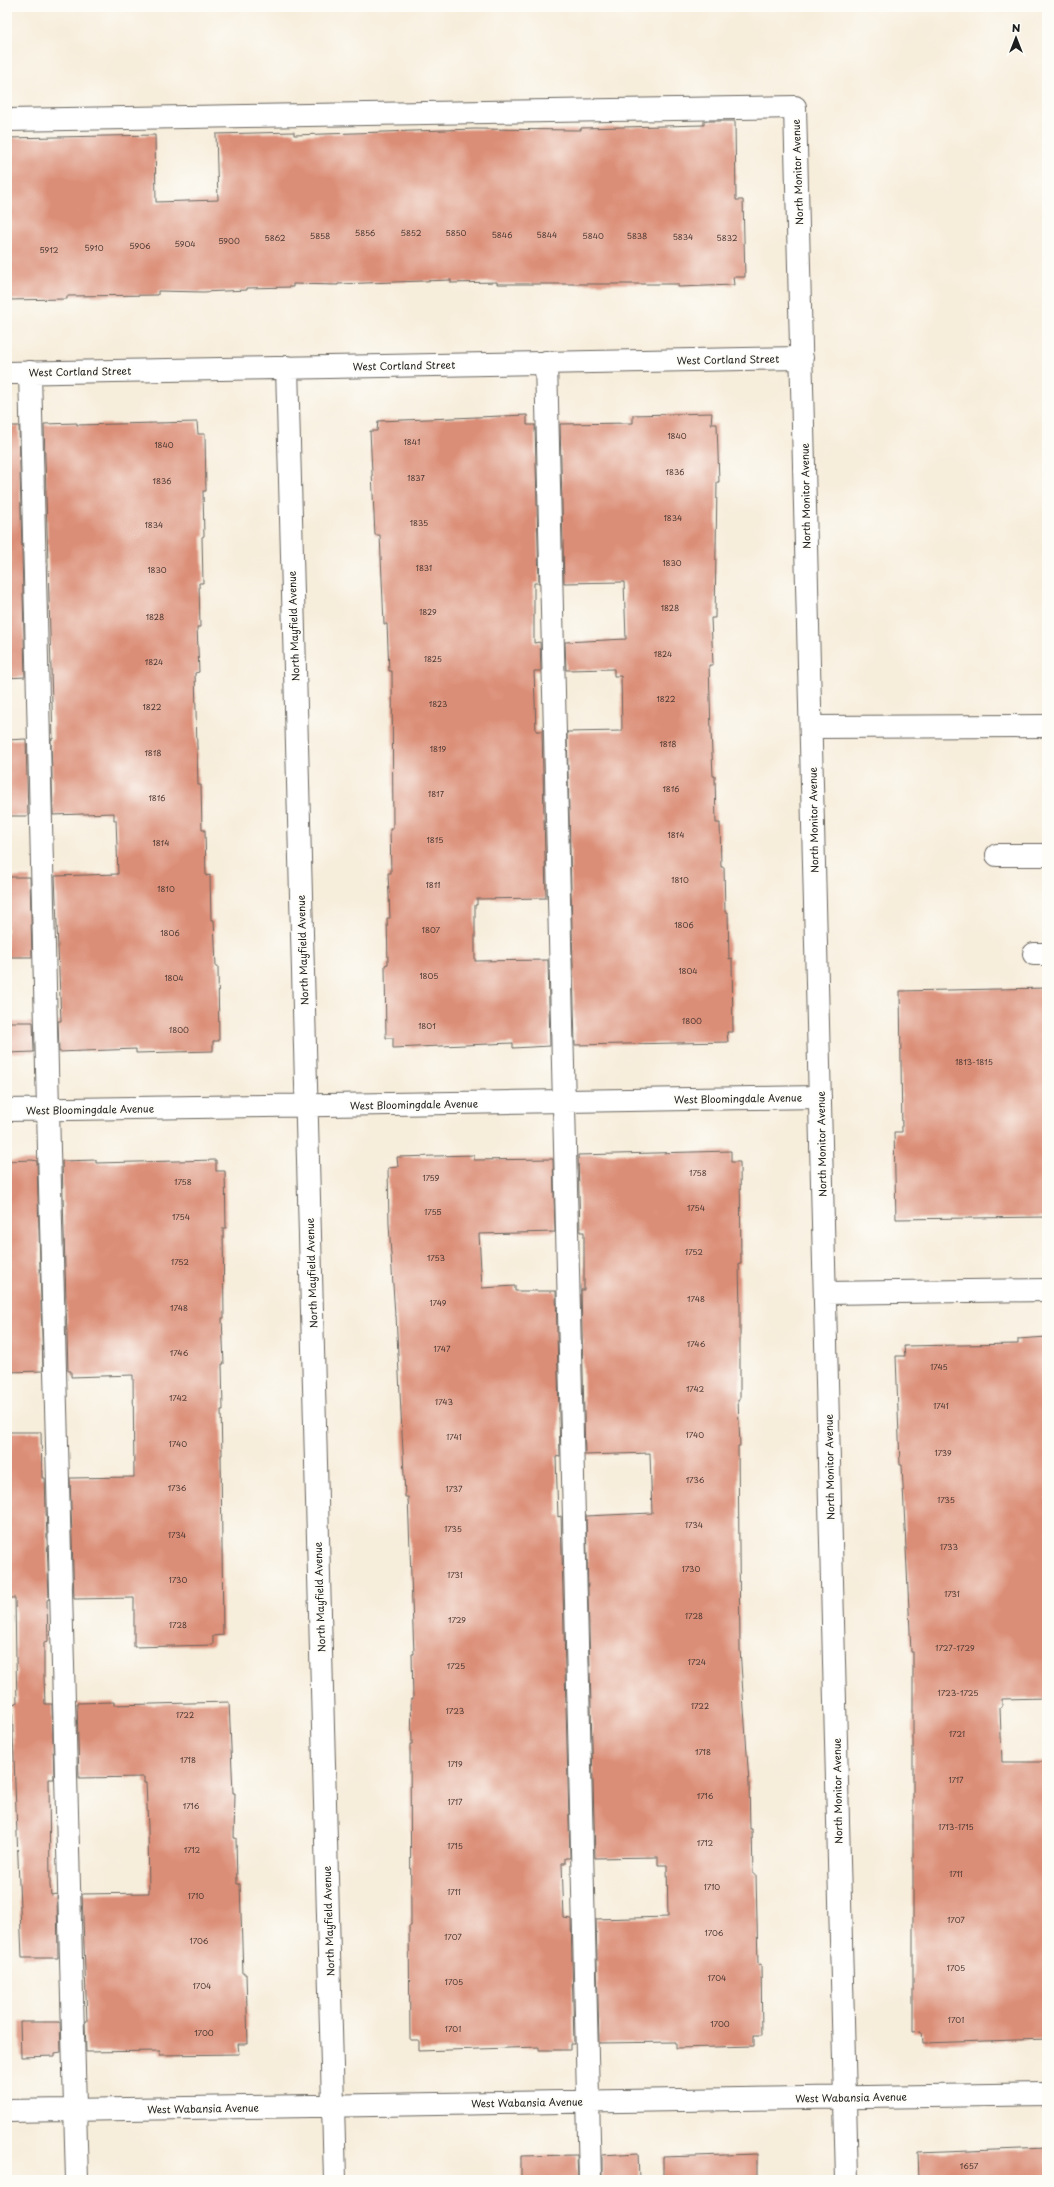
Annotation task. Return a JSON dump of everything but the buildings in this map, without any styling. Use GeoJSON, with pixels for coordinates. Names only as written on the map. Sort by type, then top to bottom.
{"type":"FeatureCollection","features":[{"type":"Feature","properties":{"kind":"street","name":"North Monitor Avenue"},"geometry":{"type":"LineString","coordinates":[[7,120],[795,107],[847,2180]]}},
{"type":"Feature","properties":{"kind":"street","name":"West Cortland Street"},"geometry":{"type":"LineString","coordinates":[[7,373],[802,358]]}},
{"type":"Feature","properties":{"kind":"street"},"geometry":{"type":"LineString","coordinates":[[546,362],[590,2180]]}},
{"type":"Feature","properties":{"kind":"street","name":"North Mayfield Avenue"},"geometry":{"type":"LineString","coordinates":[[287,367],[335,2180]]}},
{"type":"Feature","properties":{"kind":"street"},"geometry":{"type":"LineString","coordinates":[[30,372],[77,2180]]}},
{"type":"Feature","properties":{"kind":"street"},"geometry":{"type":"LineString","coordinates":[[811,727],[1047,726]]}},
{"type":"Feature","properties":{"kind":"street"},"geometry":{"type":"LineString","coordinates":[[996,855],[1047,855]]}},
{"type":"Feature","properties":{"kind":"street","name":"West Bloomingdale Avenue"},"geometry":{"type":"LineString","coordinates":[[7,1110],[820,1097]]}},
{"type":"Feature","properties":{"kind":"street"},"geometry":{"type":"LineString","coordinates":[[825,1293],[1047,1290]]}},
{"type":"Feature","properties":{"kind":"street","name":"West Wabansia Avenue"},"geometry":{"type":"LineString","coordinates":[[7,2111],[1047,2094]]}}]}
